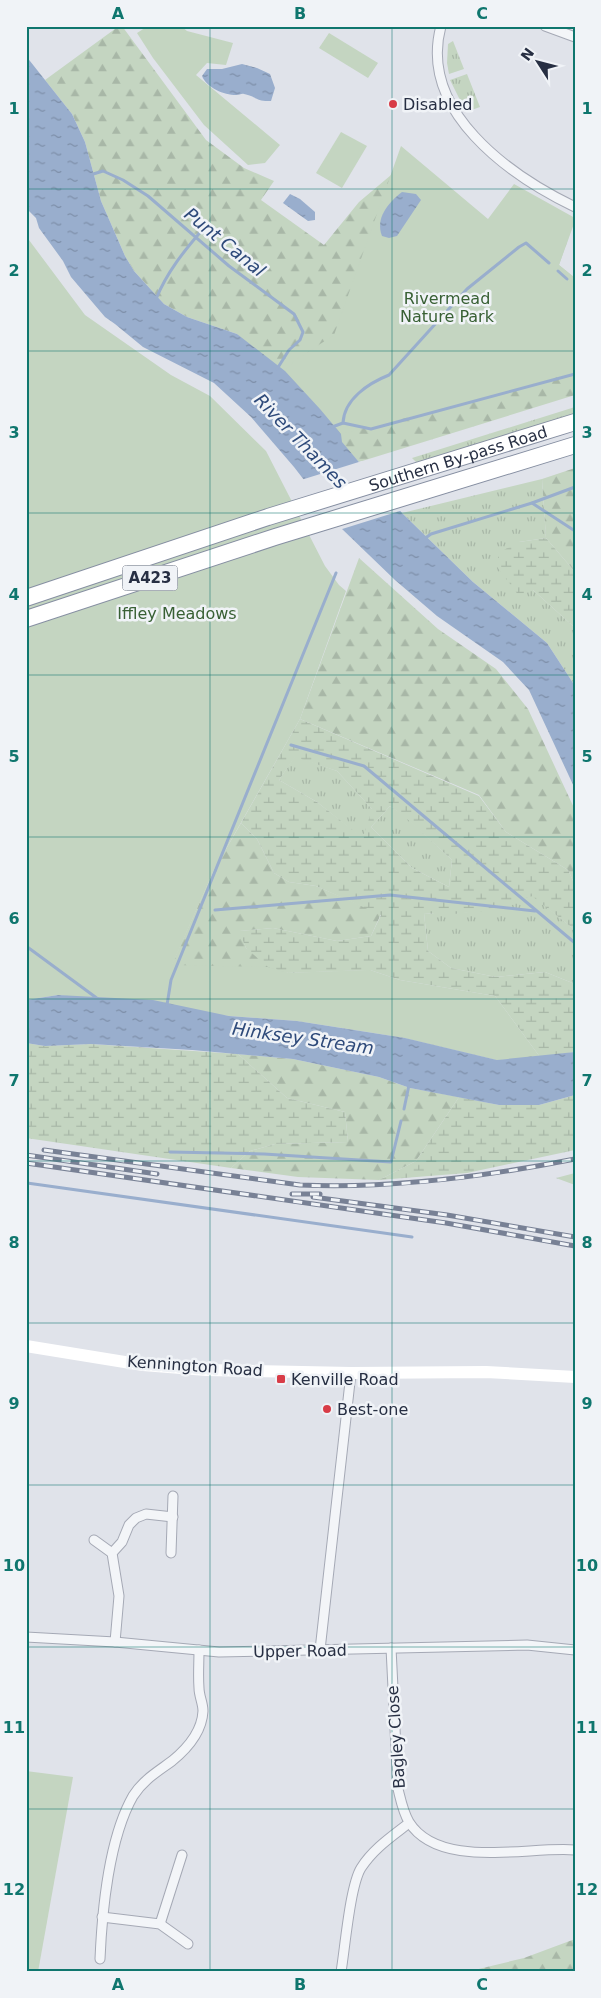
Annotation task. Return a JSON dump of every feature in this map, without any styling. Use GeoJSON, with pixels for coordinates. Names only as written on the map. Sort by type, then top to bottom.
{"type":"FeatureCollection","features":[{"type":"Feature","properties":{"kind":"highway","name":"Southern By-pass Road"},"geometry":{"type":"LineString","coordinates":[[26,598],[268,517],[575,422]]}},
{"type":"Feature","properties":{"kind":"highway","name":"Southern By-pass Road"},"geometry":{"type":"LineString","coordinates":[[26,619],[275,537],[575,445]]}},
{"type":"Feature","properties":{"kind":"street"},"geometry":{"type":"LineString","coordinates":[[441,26],[437,66],[446,97],[457,116],[487,148],[512,170],[535,186],[575,207]]}},
{"type":"Feature","properties":{"kind":"street"},"geometry":{"type":"LineString","coordinates":[[545,26],[575,37]]}},
{"type":"Feature","properties":{"kind":"street","name":"Kennington Road"},"geometry":{"type":"LineString","coordinates":[[26,1346],[142,1364],[206,1370],[351,1373],[486,1372],[575,1378]]}},
{"type":"Feature","properties":{"kind":"street"},"geometry":{"type":"LineString","coordinates":[[320,1650],[351,1373]]}},
{"type":"Feature","properties":{"kind":"street"},"geometry":{"type":"LineString","coordinates":[[171,1553],[173,1496]]}},
{"type":"Feature","properties":{"kind":"street"},"geometry":{"type":"LineString","coordinates":[[112,1553],[122,1542],[129,1525],[136,1518],[146,1514],[172,1517]]}},
{"type":"Feature","properties":{"kind":"street"},"geometry":{"type":"LineString","coordinates":[[94,1540],[112,1553],[119,1596],[115,1642]]}},
{"type":"Feature","properties":{"kind":"street","name":"Upper Road"},"geometry":{"type":"LineString","coordinates":[[26,1637],[115,1642],[220,1652],[527,1645],[575,1650]]}},
{"type":"Feature","properties":{"kind":"street","name":"Bagley Close"},"geometry":{"type":"LineString","coordinates":[[391,1648],[398,1789],[403,1809],[410,1823],[421,1834],[437,1844],[461,1851],[487,1854],[554,1848],[575,1850]]}},
{"type":"Feature","properties":{"kind":"street"},"geometry":{"type":"LineString","coordinates":[[100,1959],[102,1916],[116,1842],[123,1818],[133,1797],[150,1776],[187,1748],[198,1732],[203,1710],[199,1690],[199,1650]]}},
{"type":"Feature","properties":{"kind":"street"},"geometry":{"type":"LineString","coordinates":[[341,1972],[354,1887],[359,1870],[381,1844],[410,1823]]}},
{"type":"Feature","properties":{"kind":"street"},"geometry":{"type":"LineString","coordinates":[[160,1924],[182,1855]]}},
{"type":"Feature","properties":{"kind":"street"},"geometry":{"type":"LineString","coordinates":[[102,1916],[160,1924],[188,1944]]}},
{"type":"Feature","properties":{"kind":"green space"},"geometry":{"type":"Polygon","coordinates":[[[119,26],[122,26],[206,140],[244,168],[274,181],[261,200],[324,245],[359,202],[391,175],[382,236],[575,221],[559,265],[575,278],[575,395],[359,462],[237,334],[187,317],[164,304],[134,271],[125,256],[101,201],[85,142],[72,114],[45,80],[119,26]]]}},
{"type":"Feature","properties":{"kind":"green space"},"geometry":{"type":"Polygon","coordinates":[[[148,26],[181,26],[187,31],[233,43],[226,65],[207,63],[196,75],[280,145],[265,163],[248,165],[204,125],[153,58],[137,33],[148,26]]]}},
{"type":"Feature","properties":{"kind":"green space"},"geometry":{"type":"Polygon","coordinates":[[[329,33],[378,63],[368,78],[319,48],[329,33]]]}},
{"type":"Feature","properties":{"kind":"green space"},"geometry":{"type":"Polygon","coordinates":[[[453,41],[464,69],[449,74],[447,63],[448,44],[453,41]]]}},
{"type":"Feature","properties":{"kind":"green space"},"geometry":{"type":"Polygon","coordinates":[[[467,74],[480,107],[466,112],[450,80],[467,74]]]}},
{"type":"Feature","properties":{"kind":"green space"},"geometry":{"type":"Polygon","coordinates":[[[341,132],[367,146],[342,188],[316,173],[341,132]]]}},
{"type":"Feature","properties":{"kind":"green space","name":"Rivermead Nature Park"},"geometry":{"type":"Polygon","coordinates":[[[401,146],[488,219],[514,184],[575,218],[559,265],[575,278],[575,372],[462,404],[341,434],[285,371],[294,361],[334,335],[401,146]]]}},
{"type":"Feature","properties":{"kind":"green space","name":"Iffley Meadows"},"geometry":{"type":"Polygon","coordinates":[[[26,236],[85,315],[171,375],[210,396],[266,451],[325,566],[339,585],[346,591],[300,719],[214,870],[172,965],[268,967],[288,973],[370,970],[400,980],[495,996],[540,1057],[497,1060],[405,1038],[297,1021],[229,1016],[58,995],[26,1000],[26,236]]]}},
{"type":"Feature","properties":{"kind":"green space"},"geometry":{"type":"Polygon","coordinates":[[[575,407],[575,415],[418,464],[412,458],[575,407]]]}},
{"type":"Feature","properties":{"kind":"green space"},"geometry":{"type":"Polygon","coordinates":[[[575,468],[575,572],[546,538],[542,479],[575,468]]]}},
{"type":"Feature","properties":{"kind":"green space"},"geometry":{"type":"Polygon","coordinates":[[[542,479],[546,538],[519,542],[533,590],[573,626],[575,634],[575,686],[547,643],[473,582],[402,513],[542,479]]]}},
{"type":"Feature","properties":{"kind":"green space"},"geometry":{"type":"Polygon","coordinates":[[[546,538],[575,572],[575,634],[573,626],[533,590],[519,596],[498,568],[498,553],[519,542],[546,538]]]}},
{"type":"Feature","properties":{"kind":"green space"},"geometry":{"type":"Polygon","coordinates":[[[359,558],[438,629],[496,669],[528,709],[575,810],[575,885],[568,870],[506,832],[479,795],[300,719],[359,558]]]}},
{"type":"Feature","properties":{"kind":"green space"},"geometry":{"type":"Polygon","coordinates":[[[300,719],[479,796],[506,832],[568,870],[575,885],[575,930],[532,896],[483,911],[445,915],[424,913],[428,951],[451,968],[496,977],[545,972],[575,984],[575,1052],[540,1057],[495,996],[400,980],[370,970],[288,973],[268,967],[246,948],[239,931],[273,928],[337,941],[371,936],[381,915],[316,886],[289,882],[274,873],[257,839],[241,823],[300,719]],[[295,757],[279,780],[317,802],[363,838],[372,809],[337,771],[295,757]],[[390,806],[371,827],[412,868],[449,887],[452,860],[405,817],[390,806]]]}},
{"type":"Feature","properties":{"kind":"green space"},"geometry":{"type":"Polygon","coordinates":[[[295,756],[337,771],[373,810],[363,839],[317,802],[279,780],[295,756]]]}},
{"type":"Feature","properties":{"kind":"green space"},"geometry":{"type":"Polygon","coordinates":[[[390,806],[405,816],[452,860],[449,887],[412,868],[371,827],[390,806]]]}},
{"type":"Feature","properties":{"kind":"green space"},"geometry":{"type":"Polygon","coordinates":[[[241,823],[257,839],[274,873],[289,882],[316,886],[381,914],[371,936],[337,941],[273,928],[240,931],[246,948],[288,973],[370,970],[540,1057],[497,1060],[405,1038],[159,993],[214,870],[241,823]]]}},
{"type":"Feature","properties":{"kind":"green space"},"geometry":{"type":"Polygon","coordinates":[[[532,895],[575,930],[575,984],[545,972],[496,977],[451,968],[428,951],[424,913],[453,914],[479,910],[532,895]]]}},
{"type":"Feature","properties":{"kind":"green space"},"geometry":{"type":"Polygon","coordinates":[[[26,1043],[45,1046],[91,1044],[238,1054],[287,1098],[345,1112],[348,1142],[275,1144],[250,1151],[231,1168],[26,1138],[26,1043]]]}},
{"type":"Feature","properties":{"kind":"green space"},"geometry":{"type":"Polygon","coordinates":[[[238,1054],[293,1059],[379,1077],[410,1088],[459,1097],[416,1161],[379,1180],[298,1177],[231,1168],[250,1151],[275,1144],[348,1142],[345,1112],[287,1098],[238,1054]]]}},
{"type":"Feature","properties":{"kind":"green space"},"geometry":{"type":"Polygon","coordinates":[[[575,1095],[575,1150],[467,1173],[379,1180],[416,1161],[459,1097],[499,1105],[539,1105],[575,1095]]]}},
{"type":"Feature","properties":{"kind":"green space"},"geometry":{"type":"Polygon","coordinates":[[[575,1173],[575,1185],[556,1178],[575,1173]]]}},
{"type":"Feature","properties":{"kind":"green space"},"geometry":{"type":"Polygon","coordinates":[[[26,1771],[73,1777],[38,1972],[26,1972],[26,1771]]]}},
{"type":"Feature","properties":{"kind":"green space"},"geometry":{"type":"Polygon","coordinates":[[[575,1939],[575,1972],[466,1972],[524,1958],[575,1939]]]}},
{"type":"Feature","properties":{"kind":"water","name":"River Thames"},"geometry":{"type":"Polygon","coordinates":[[[26,56],[72,114],[85,142],[101,201],[125,256],[134,271],[164,304],[187,317],[237,334],[285,371],[341,434],[342,442],[402,513],[473,582],[547,643],[575,686],[575,789],[529,690],[503,662],[437,616],[395,580],[342,529],[294,467],[251,417],[214,383],[143,347],[105,317],[71,277],[63,261],[39,228],[36,218],[26,208],[26,56]]]}},
{"type":"Feature","properties":{"kind":"water"},"geometry":{"type":"Polygon","coordinates":[[[242,64],[270,74],[275,88],[271,101],[262,101],[243,94],[231,95],[221,92],[208,84],[202,76],[207,69],[222,69],[242,64]]]}},
{"type":"Feature","properties":{"kind":"water"},"geometry":{"type":"Polygon","coordinates":[[[402,192],[416,194],[421,200],[397,236],[389,238],[382,236],[380,223],[384,211],[402,192]]]}},
{"type":"Feature","properties":{"kind":"water"},"geometry":{"type":"Polygon","coordinates":[[[290,194],[300,199],[315,212],[315,220],[308,221],[283,203],[290,194]]]}},
{"type":"Feature","properties":{"kind":"water","name":"Hinksey Stream"},"geometry":{"type":"Polygon","coordinates":[[[58,995],[153,1000],[229,1016],[297,1021],[405,1038],[497,1060],[575,1052],[575,1095],[539,1105],[499,1105],[410,1088],[379,1077],[293,1059],[192,1050],[91,1044],[45,1046],[26,1043],[26,1000],[58,995]]]}},
{"type":"Feature","properties":{"kind":"pier"},"geometry":{"type":"Polygon","coordinates":[[[362,461],[403,510],[339,530],[301,480],[362,461]]]}},
{"type":"Feature","properties":{"kind":"waterway","name":"Punt Canal"},"geometry":{"type":"LineString","coordinates":[[90,175],[103,171],[123,180],[148,196],[229,266],[294,314],[303,332],[300,340],[289,350],[277,369]]}},
{"type":"Feature","properties":{"kind":"waterway"},"geometry":{"type":"LineString","coordinates":[[156,299],[176,262],[203,229]]}},
{"type":"Feature","properties":{"kind":"waterway"},"geometry":{"type":"LineString","coordinates":[[343,423],[344,414],[353,399],[366,387],[389,375],[467,289],[519,247],[526,243],[549,263]]}},
{"type":"Feature","properties":{"kind":"waterway"},"geometry":{"type":"LineString","coordinates":[[558,271],[567,279]]}},
{"type":"Feature","properties":{"kind":"waterway"},"geometry":{"type":"LineString","coordinates":[[332,427],[343,423],[371,429],[575,374]]}},
{"type":"Feature","properties":{"kind":"waterway"},"geometry":{"type":"LineString","coordinates":[[424,539],[431,534],[532,503],[575,487]]}},
{"type":"Feature","properties":{"kind":"waterway"},"geometry":{"type":"LineString","coordinates":[[532,503],[575,531]]}},
{"type":"Feature","properties":{"kind":"waterway"},"geometry":{"type":"LineString","coordinates":[[167,1005],[171,980],[336,573]]}},
{"type":"Feature","properties":{"kind":"waterway"},"geometry":{"type":"LineString","coordinates":[[291,745],[364,766],[575,943]]}},
{"type":"Feature","properties":{"kind":"waterway"},"geometry":{"type":"LineString","coordinates":[[215,910],[390,895],[535,911]]}},
{"type":"Feature","properties":{"kind":"waterway"},"geometry":{"type":"LineString","coordinates":[[26,946],[98,999]]}},
{"type":"Feature","properties":{"kind":"waterway"},"geometry":{"type":"LineString","coordinates":[[404,1109],[409,1085]]}},
{"type":"Feature","properties":{"kind":"waterway"},"geometry":{"type":"LineString","coordinates":[[170,1152],[264,1154],[391,1162],[401,1121]]}},
{"type":"Feature","properties":{"kind":"waterway"},"geometry":{"type":"LineString","coordinates":[[26,1185],[27,1183],[412,1237]]}},
{"type":"Feature","properties":{"kind":"railway"},"geometry":{"type":"LineString","coordinates":[[44,1150],[300,1185],[334,1186],[438,1180],[507,1171],[575,1159]]}},
{"type":"Feature","properties":{"kind":"railway"},"geometry":{"type":"LineString","coordinates":[[26,1155],[157,1174]]}},
{"type":"Feature","properties":{"kind":"railway"},"geometry":{"type":"LineString","coordinates":[[26,1163],[446,1223],[575,1246]]}},
{"type":"Feature","properties":{"kind":"railway"},"geometry":{"type":"LineString","coordinates":[[292,1194],[320,1194]]}},
{"type":"Feature","properties":{"kind":"railway"},"geometry":{"type":"LineString","coordinates":[[313,1197],[447,1215],[575,1237]]}},
{"type":"Feature","properties":{"kind":"place","name":"Disabled"},"geometry":{"type":"Point","coordinates":[393,104]}},
{"type":"Feature","properties":{"kind":"place","name":"Kenville Road"},"geometry":{"type":"Point","coordinates":[281,1379]}},
{"type":"Feature","properties":{"kind":"place","name":"Best-one"},"geometry":{"type":"Point","coordinates":[327,1409]}}]}
